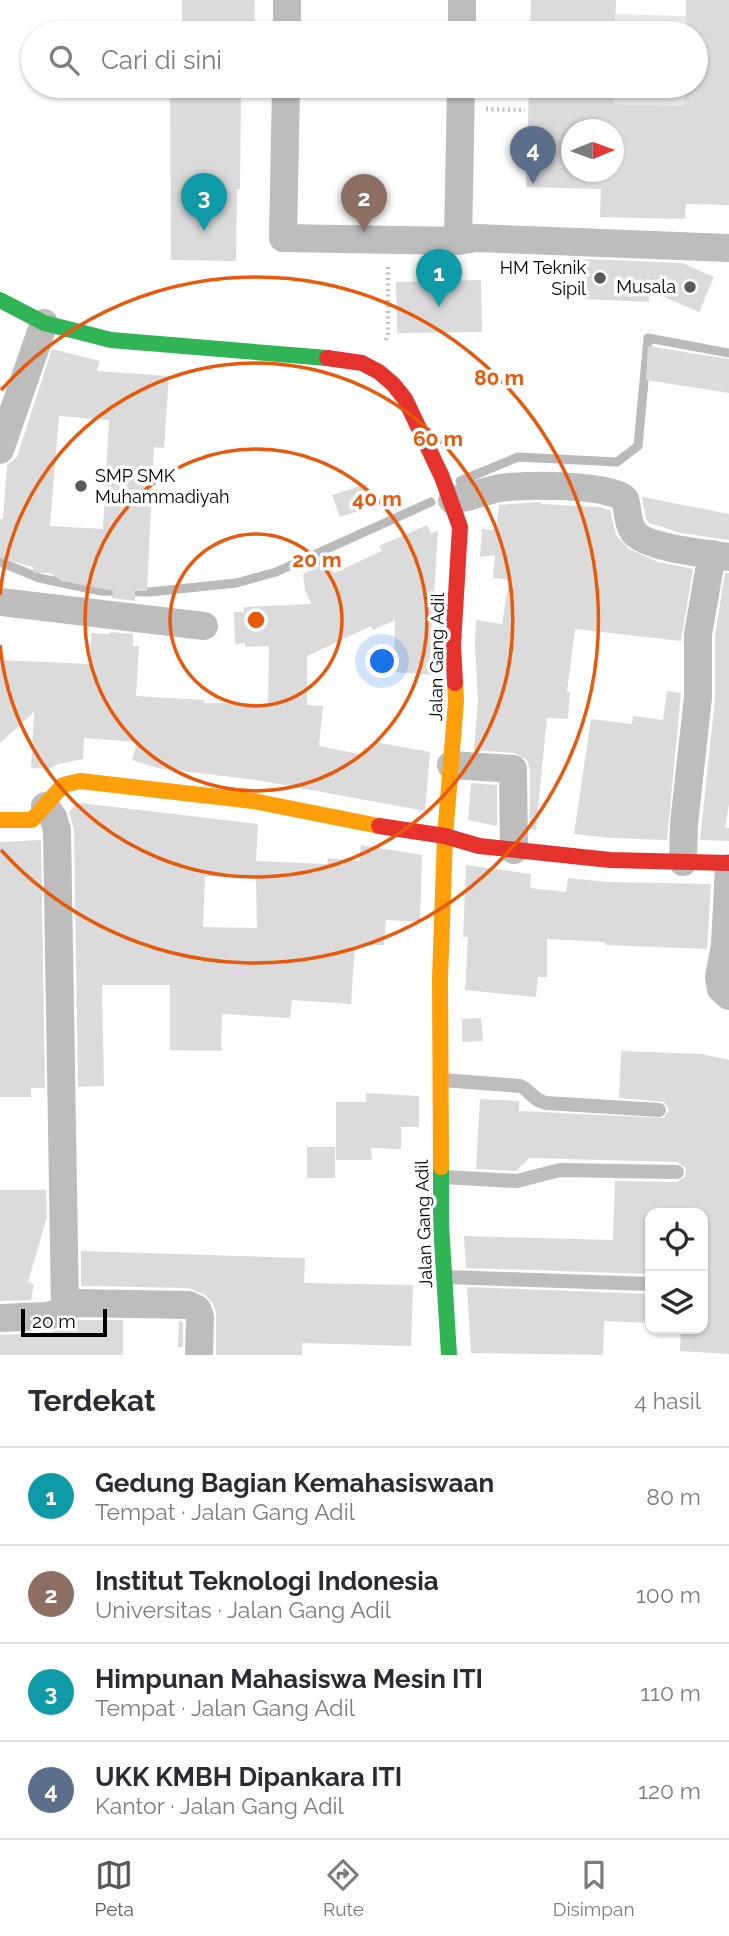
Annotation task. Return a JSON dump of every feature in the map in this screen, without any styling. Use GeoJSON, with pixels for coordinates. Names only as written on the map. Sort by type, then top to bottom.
{"type":"FeatureCollection","features":[{"type":"Feature","properties":{"kind":"street"},"geometry":{"type":"LineString","coordinates":[[287,0],[287,21]]}},
{"type":"Feature","properties":{"kind":"street"},"geometry":{"type":"LineString","coordinates":[[462,21],[463,0]]}},
{"type":"Feature","properties":{"kind":"street"},"geometry":{"type":"LineString","coordinates":[[286,98],[283,238],[458,241],[476,238],[729,248]]}},
{"type":"Feature","properties":{"kind":"street"},"geometry":{"type":"LineString","coordinates":[[458,241],[461,98]]}},
{"type":"Feature","properties":{"kind":"street","name":"Jalan Gang Adil"},"geometry":{"type":"LineString","coordinates":[[0,300],[44,323],[82,334],[126,342],[341,359],[371,367],[386,377],[405,400],[447,488],[460,527],[461,546],[453,645],[456,701],[445,836],[441,966],[441,1177],[449,1355]]}},
{"type":"Feature","properties":{"kind":"street"},"geometry":{"type":"LineString","coordinates":[[0,450],[44,323]]}},
{"type":"Feature","properties":{"kind":"street"},"geometry":{"type":"LineString","coordinates":[[447,488],[563,487],[614,492],[625,499],[631,528],[641,538],[721,556],[698,634],[698,697],[684,824],[683,862]]}},
{"type":"Feature","properties":{"kind":"street"},"geometry":{"type":"LineString","coordinates":[[0,602],[204,626]]}},
{"type":"Feature","properties":{"kind":"street"},"geometry":{"type":"LineString","coordinates":[[451,765],[513,769],[514,850]]}},
{"type":"Feature","properties":{"kind":"street"},"geometry":{"type":"LineString","coordinates":[[0,820],[32,820],[63,785],[80,781],[253,801],[445,836],[464,844],[610,860],[729,866],[725,944],[719,977],[722,989],[729,996]]}},
{"type":"Feature","properties":{"kind":"street"},"geometry":{"type":"LineString","coordinates":[[45,806],[53,817],[57,830],[65,1308]]}},
{"type":"Feature","properties":{"kind":"street"},"geometry":{"type":"LineString","coordinates":[[0,1318],[47,1316],[74,1303],[192,1306],[197,1309],[200,1317],[199,1355]]}},
{"type":"Feature","properties":{"kind":"lane"},"geometry":{"type":"LineString","coordinates":[[441,1080],[520,1086],[535,1099],[546,1103],[659,1110]]}},
{"type":"Feature","properties":{"kind":"lane"},"geometry":{"type":"LineString","coordinates":[[441,1177],[517,1181],[560,1170],[677,1172]]}},
{"type":"Feature","properties":{"kind":"lane"},"geometry":{"type":"LineString","coordinates":[[444,1277],[645,1284]]}},
{"type":"Feature","properties":{"kind":"path"},"geometry":{"type":"LineString","coordinates":[[466,98],[525,110]]}},
{"type":"Feature","properties":{"kind":"path"},"geometry":{"type":"LineString","coordinates":[[371,367],[388,335],[388,240]]}},
{"type":"Feature","properties":{"kind":"shaded area"},"geometry":{"type":"Polygon","coordinates":[[[616,14],[686,16],[686,21],[616,21],[616,14]]]}},
{"type":"Feature","properties":{"kind":"shaded area"},"geometry":{"type":"Polygon","coordinates":[[[614,98],[684,98],[684,106],[614,104],[614,98]]]}},
{"type":"Feature","properties":{"kind":"building"},"geometry":{"type":"Polygon","coordinates":[[[182,0],[255,0],[254,21],[182,21],[182,0]]]}},
{"type":"Feature","properties":{"kind":"building"},"geometry":{"type":"Polygon","coordinates":[[[531,0],[616,0],[615,21],[530,21],[531,0]]]}},
{"type":"Feature","properties":{"kind":"building"},"geometry":{"type":"Polygon","coordinates":[[[686,0],[729,0],[729,205],[686,204],[685,219],[600,217],[601,189],[526,187],[529,98],[614,98],[614,104],[684,106],[684,98],[708,98],[708,21],[686,21],[686,0]]]}},
{"type":"Feature","properties":{"kind":"building"},"geometry":{"type":"Polygon","coordinates":[[[170,98],[241,98],[236,261],[171,260],[170,98]]]}},
{"type":"Feature","properties":{"kind":"building"},"geometry":{"type":"Polygon","coordinates":[[[584,259],[682,263],[714,277],[699,312],[650,291],[649,302],[583,299],[584,259]]]}},
{"type":"Feature","properties":{"kind":"building"},"geometry":{"type":"Polygon","coordinates":[[[481,280],[482,332],[397,333],[396,282],[481,280]]]}},
{"type":"Feature","properties":{"kind":"building"},"geometry":{"type":"Polygon","coordinates":[[[648,346],[729,359],[729,393],[646,380],[648,346]]]}},
{"type":"Feature","properties":{"kind":"building","name":"SMP SMK Muhammadiyah"},"geometry":{"type":"Polygon","coordinates":[[[52,349],[100,361],[97,371],[169,376],[164,448],[154,447],[147,591],[135,591],[135,601],[112,598],[113,591],[62,581],[50,573],[33,573],[33,567],[0,558],[0,519],[3,519],[7,465],[17,457],[52,349]],[[59,416],[50,526],[103,529],[109,420],[59,416]]]}},
{"type":"Feature","properties":{"kind":"building"},"geometry":{"type":"Polygon","coordinates":[[[367,484],[374,506],[340,517],[332,495],[367,484]]]}},
{"type":"Feature","properties":{"kind":"building"},"geometry":{"type":"Polygon","coordinates":[[[642,497],[729,514],[729,540],[681,533],[649,523],[642,497]]]}},
{"type":"Feature","properties":{"kind":"building"},"geometry":{"type":"Polygon","coordinates":[[[541,502],[610,510],[616,535],[629,549],[658,562],[693,569],[681,641],[575,629],[567,692],[570,692],[568,719],[547,718],[536,830],[530,829],[530,769],[527,760],[515,753],[474,750],[478,700],[475,645],[476,620],[502,624],[509,580],[493,578],[495,555],[480,557],[482,529],[496,530],[499,505],[541,502]]]}},
{"type":"Feature","properties":{"kind":"building"},"geometry":{"type":"Polygon","coordinates":[[[427,525],[431,533],[438,531],[431,644],[433,675],[394,672],[395,620],[373,630],[371,626],[307,656],[307,705],[323,706],[319,746],[364,755],[364,747],[373,748],[374,742],[430,752],[425,811],[257,780],[157,768],[132,760],[137,742],[84,738],[83,759],[58,764],[49,769],[31,768],[34,712],[0,743],[0,660],[90,664],[91,633],[133,634],[133,646],[139,646],[136,696],[204,700],[204,703],[268,704],[269,646],[245,647],[245,643],[235,644],[234,612],[244,612],[244,607],[311,604],[305,590],[303,574],[328,561],[334,573],[382,551],[379,546],[427,525]]]}},
{"type":"Feature","properties":{"kind":"building"},"geometry":{"type":"Polygon","coordinates":[[[725,573],[729,573],[729,804],[725,827],[729,828],[729,841],[700,840],[715,699],[715,635],[725,573]]]}},
{"type":"Feature","properties":{"kind":"building"},"geometry":{"type":"Polygon","coordinates":[[[667,691],[681,693],[667,840],[574,834],[591,719],[632,724],[633,716],[663,720],[667,691]]]}},
{"type":"Feature","properties":{"kind":"building"},"geometry":{"type":"Polygon","coordinates":[[[471,783],[497,785],[497,826],[468,820],[471,783]]]}},
{"type":"Feature","properties":{"kind":"building"},"geometry":{"type":"Polygon","coordinates":[[[81,803],[258,824],[256,861],[327,864],[328,858],[359,861],[361,845],[422,855],[420,922],[386,920],[384,945],[355,945],[351,1004],[292,1000],[290,1018],[222,1014],[221,1051],[170,1050],[170,985],[102,985],[104,1086],[78,1087],[74,830],[69,812],[81,803]],[[205,876],[203,927],[257,928],[256,878],[205,876]]]}},
{"type":"Feature","properties":{"kind":"building"},"geometry":{"type":"Polygon","coordinates":[[[41,840],[45,1088],[31,1088],[31,1097],[0,1097],[0,842],[41,840]]]}},
{"type":"Feature","properties":{"kind":"building"},"geometry":{"type":"Polygon","coordinates":[[[466,865],[531,874],[530,888],[566,892],[568,878],[609,882],[711,884],[707,949],[605,945],[605,942],[547,939],[547,977],[538,977],[536,997],[465,990],[468,937],[463,937],[466,865]]]}},
{"type":"Feature","properties":{"kind":"building"},"geometry":{"type":"Polygon","coordinates":[[[481,1018],[483,1041],[462,1042],[462,1019],[481,1018]]]}},
{"type":"Feature","properties":{"kind":"building"},"geometry":{"type":"Polygon","coordinates":[[[621,1051],[702,1054],[729,1060],[729,1354],[680,1351],[681,1334],[708,1334],[708,1208],[645,1208],[645,1274],[466,1268],[464,1236],[613,1240],[615,1181],[677,1182],[685,1177],[686,1168],[677,1162],[529,1158],[516,1171],[476,1169],[480,1099],[519,1101],[519,1111],[664,1118],[669,1110],[664,1102],[619,1098],[621,1051]]]}},
{"type":"Feature","properties":{"kind":"building"},"geometry":{"type":"Polygon","coordinates":[[[366,1093],[419,1096],[419,1127],[401,1127],[401,1149],[371,1148],[372,1160],[336,1160],[336,1102],[366,1102],[366,1093]]]}},
{"type":"Feature","properties":{"kind":"building"},"geometry":{"type":"Polygon","coordinates":[[[307,1147],[335,1147],[335,1178],[307,1178],[307,1147]]]}},
{"type":"Feature","properties":{"kind":"building"},"geometry":{"type":"Polygon","coordinates":[[[0,1190],[46,1190],[47,1217],[28,1282],[34,1284],[31,1300],[0,1301],[0,1190]]]}},
{"type":"Feature","properties":{"kind":"building"},"geometry":{"type":"Polygon","coordinates":[[[81,1251],[305,1258],[304,1283],[413,1285],[411,1346],[302,1343],[302,1355],[216,1355],[216,1312],[205,1295],[189,1288],[81,1286],[81,1251]]]}},
{"type":"Feature","properties":{"kind":"building"},"geometry":{"type":"Polygon","coordinates":[[[467,1287],[645,1294],[645,1323],[604,1321],[603,1355],[471,1353],[467,1287]]]}},
{"type":"Feature","properties":{"kind":"building"},"geometry":{"type":"Polygon","coordinates":[[[79,1320],[123,1320],[123,1355],[0,1355],[0,1335],[51,1332],[79,1320]]]}},
{"type":"Feature","properties":{"kind":"building"},"geometry":{"type":"Polygon","coordinates":[[[179,1321],[183,1322],[183,1347],[178,1347],[179,1321]]]}},
{"type":"Feature","properties":{"kind":"waterway"},"geometry":{"type":"LineString","coordinates":[[460,481],[518,457],[617,462],[638,446],[648,338],[729,353]]}},
{"type":"Feature","properties":{"kind":"waterway"},"geometry":{"type":"LineString","coordinates":[[0,562],[39,578],[101,591],[150,592],[236,583],[276,572],[431,502]]}},
{"type":"Feature","properties":{"kind":"traffic: fast"},"geometry":{"type":"LineString","coordinates":[[0,300],[44,323],[111,340],[327,358]]}},
{"type":"Feature","properties":{"kind":"traffic: fast"},"geometry":{"type":"LineString","coordinates":[[441,1167],[441,1224],[449,1355]]}},
{"type":"Feature","properties":{"kind":"traffic: slow"},"geometry":{"type":"LineString","coordinates":[[441,1167],[440,979],[445,836],[456,701],[455,683]]}},
{"type":"Feature","properties":{"kind":"traffic: slow"},"geometry":{"type":"LineString","coordinates":[[0,820],[32,820],[63,785],[80,781],[253,801],[379,826]]}},
{"type":"Feature","properties":{"kind":"traffic: jam"},"geometry":{"type":"LineString","coordinates":[[327,358],[362,363],[393,384],[405,399],[442,477],[460,527],[453,645],[455,683]]}},
{"type":"Feature","properties":{"kind":"traffic: jam"},"geometry":{"type":"LineString","coordinates":[[379,826],[445,836],[479,846],[610,860],[729,863]]}},
{"type":"Feature","properties":{"kind":"place","name":"UKK KMBH Dipankara ITI"},"geometry":{"type":"Point","coordinates":[533,184]}},
{"type":"Feature","properties":{"kind":"place","name":"Himpunan Mahasiswa Mesin ITI"},"geometry":{"type":"Point","coordinates":[204,231]}},
{"type":"Feature","properties":{"kind":"place","name":"Institut Teknologi Indonesia"},"geometry":{"type":"Point","coordinates":[364,232]}},
{"type":"Feature","properties":{"kind":"place","name":"HM Teknik Sipil"},"geometry":{"type":"Point","coordinates":[600,278]}},
{"type":"Feature","properties":{"kind":"place","name":"Musala"},"geometry":{"type":"Point","coordinates":[690,287]}},
{"type":"Feature","properties":{"kind":"place","name":"Gedung Bagian Kemahasiswaan"},"geometry":{"type":"Point","coordinates":[439,307]}},
{"type":"Feature","properties":{"kind":"place","name":"SMP SMK Muhammadiyah"},"geometry":{"type":"Point","coordinates":[81,486]}}]}
